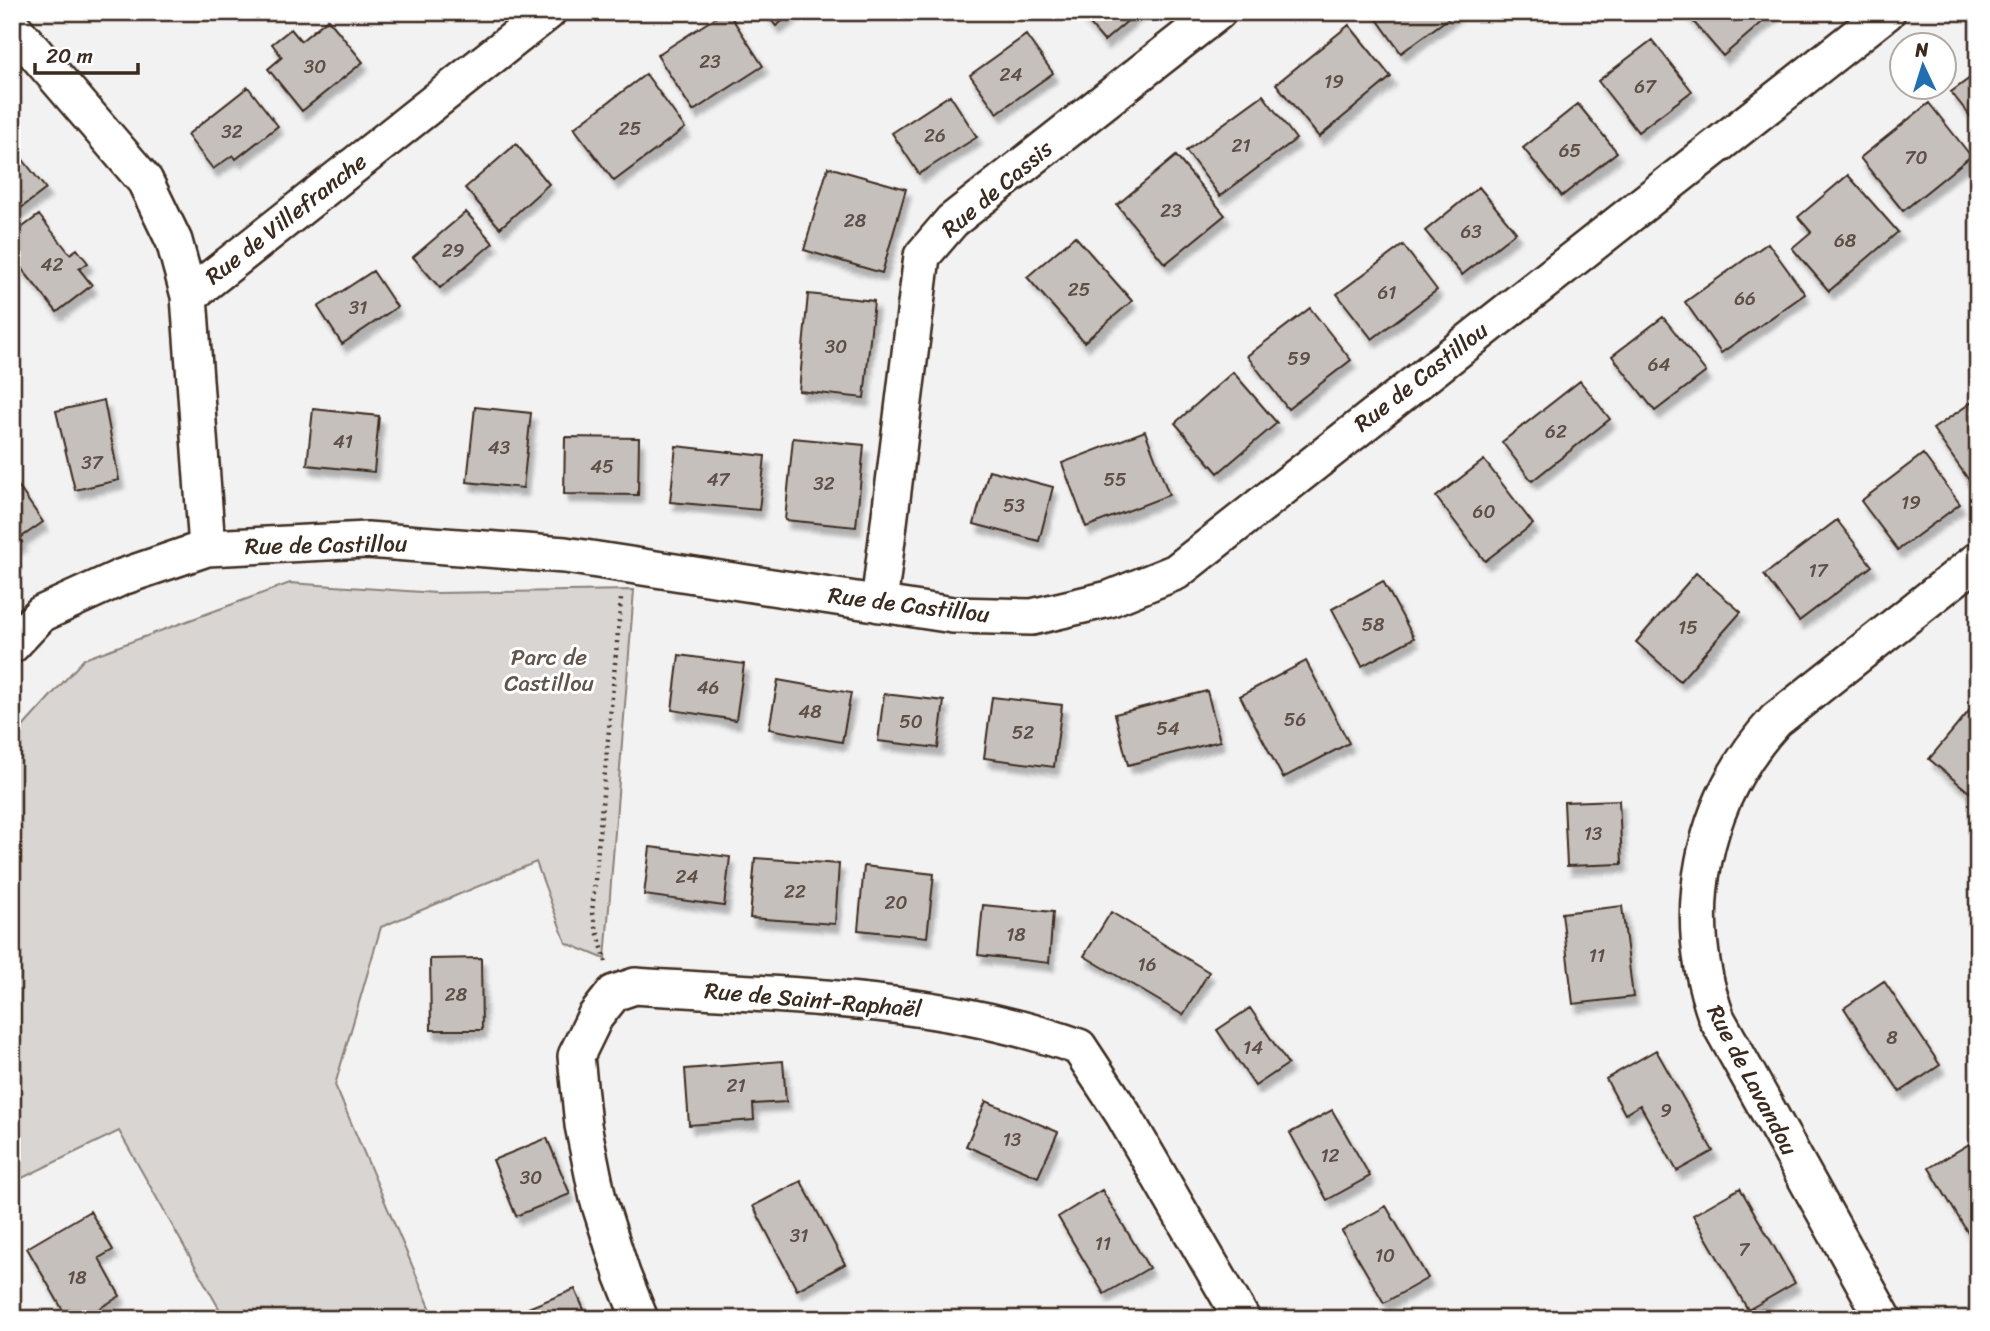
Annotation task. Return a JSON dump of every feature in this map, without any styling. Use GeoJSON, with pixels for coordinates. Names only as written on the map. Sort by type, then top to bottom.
{"type":"FeatureCollection","features":[{"type":"Feature","properties":{"kind":"street","name":"Rue de Villefranche"},"geometry":{"type":"LineString","coordinates":[[207,548],[189,296],[548,12]]}},
{"type":"Feature","properties":{"kind":"street","name":"Rue de Cassis"},"geometry":{"type":"LineString","coordinates":[[879,604],[922,257],[952,221],[1218,12]]}},
{"type":"Feature","properties":{"kind":"street","name":"Rue de Castillou"},"geometry":{"type":"LineString","coordinates":[[12,645],[41,614],[122,577],[207,548],[367,540],[565,555],[953,615],[1032,617],[1109,599],[1176,572],[1888,12]]}},
{"type":"Feature","properties":{"kind":"street"},"geometry":{"type":"LineString","coordinates":[[12,26],[145,181],[174,241],[189,296]]}},
{"type":"Feature","properties":{"kind":"street","name":"Rue de Lavandou"},"geometry":{"type":"LineString","coordinates":[[1884,1319],[1717,1019],[1704,985],[1698,951],[1702,873],[1720,804],[1754,743],[1776,720],[1978,560]]}},
{"type":"Feature","properties":{"kind":"street","name":"Rue de Saint-Raphaël"},"geometry":{"type":"LineString","coordinates":[[614,993],[635,986],[893,1003],[1041,1033],[1079,1047],[1124,1114],[1242,1319]]}},
{"type":"Feature","properties":{"kind":"street"},"geometry":{"type":"LineString","coordinates":[[614,993],[594,1017],[576,1056],[583,1125],[598,1199],[622,1274],[640,1319]]}},
{"type":"Feature","properties":{"kind":"path"},"geometry":{"type":"LineString","coordinates":[[614,993],[592,913],[624,565]]}},
{"type":"Feature","properties":{"kind":"green space","name":"Parc de Castillou"},"geometry":{"type":"Polygon","coordinates":[[[290,583],[436,593],[634,590],[605,959],[566,943],[536,862],[381,927],[335,1085],[435,1319],[225,1319],[119,1131],[12,1183],[12,739],[84,659],[290,583]]]}},
{"type":"Feature","properties":{"kind":"building"},"geometry":{"type":"Polygon","coordinates":[[[728,12],[763,66],[693,111],[657,55],[728,12]]]}},
{"type":"Feature","properties":{"kind":"building"},"geometry":{"type":"Polygon","coordinates":[[[765,12],[794,12],[776,26],[765,12]]]}},
{"type":"Feature","properties":{"kind":"building"},"geometry":{"type":"Polygon","coordinates":[[[1079,12],[1138,12],[1104,41],[1079,12]]]}},
{"type":"Feature","properties":{"kind":"building"},"geometry":{"type":"Polygon","coordinates":[[[1372,12],[1457,12],[1401,53],[1372,12]]]}},
{"type":"Feature","properties":{"kind":"building"},"geometry":{"type":"Polygon","coordinates":[[[1685,12],[1774,12],[1723,56],[1685,12]]]}},
{"type":"Feature","properties":{"kind":"building"},"geometry":{"type":"Polygon","coordinates":[[[328,19],[363,62],[302,111],[268,69],[282,57],[272,44],[291,29],[301,41],[328,19]]]}},
{"type":"Feature","properties":{"kind":"building"},"geometry":{"type":"Polygon","coordinates":[[[1349,25],[1391,77],[1319,137],[1276,84],[1349,25]]]}},
{"type":"Feature","properties":{"kind":"building"},"geometry":{"type":"Polygon","coordinates":[[[1026,35],[1053,73],[997,113],[970,75],[1026,35]]]}},
{"type":"Feature","properties":{"kind":"building"},"geometry":{"type":"Polygon","coordinates":[[[1652,40],[1692,91],[1638,132],[1598,81],[1652,40]]]}},
{"type":"Feature","properties":{"kind":"building"},"geometry":{"type":"Polygon","coordinates":[[[1978,72],[1978,126],[1958,101],[1958,87],[1978,72]]]}},
{"type":"Feature","properties":{"kind":"building"},"geometry":{"type":"Polygon","coordinates":[[[646,74],[685,128],[614,181],[574,128],[646,74]]]}},
{"type":"Feature","properties":{"kind":"building"},"geometry":{"type":"Polygon","coordinates":[[[248,87],[278,126],[236,159],[233,155],[213,169],[187,135],[248,87]]]}},
{"type":"Feature","properties":{"kind":"building"},"geometry":{"type":"Polygon","coordinates":[[[950,95],[977,137],[919,174],[892,133],[950,95]]]}},
{"type":"Feature","properties":{"kind":"building"},"geometry":{"type":"Polygon","coordinates":[[[1263,95],[1296,139],[1220,196],[1186,151],[1263,95]]]}},
{"type":"Feature","properties":{"kind":"building"},"geometry":{"type":"Polygon","coordinates":[[[1929,103],[1971,156],[1903,211],[1860,158],[1929,103]]]}},
{"type":"Feature","properties":{"kind":"building"},"geometry":{"type":"Polygon","coordinates":[[[1578,104],[1617,152],[1562,196],[1523,148],[1578,104]]]}},
{"type":"Feature","properties":{"kind":"building"},"geometry":{"type":"Polygon","coordinates":[[[516,144],[549,184],[500,228],[465,188],[516,144]]]}},
{"type":"Feature","properties":{"kind":"building"},"geometry":{"type":"Polygon","coordinates":[[[17,152],[46,189],[12,215],[12,156],[17,152]]]}},
{"type":"Feature","properties":{"kind":"building"},"geometry":{"type":"Polygon","coordinates":[[[1176,156],[1225,215],[1165,264],[1117,205],[1176,156]]]}},
{"type":"Feature","properties":{"kind":"building"},"geometry":{"type":"Polygon","coordinates":[[[828,167],[906,189],[882,273],[804,250],[828,167]]]}},
{"type":"Feature","properties":{"kind":"building"},"geometry":{"type":"Polygon","coordinates":[[[1848,175],[1898,232],[1829,291],[1792,248],[1811,232],[1798,217],[1848,175]]]}},
{"type":"Feature","properties":{"kind":"building"},"geometry":{"type":"Polygon","coordinates":[[[1479,187],[1516,232],[1462,275],[1425,231],[1479,187]]]}},
{"type":"Feature","properties":{"kind":"building"},"geometry":{"type":"Polygon","coordinates":[[[466,212],[493,243],[440,288],[413,257],[466,212]]]}},
{"type":"Feature","properties":{"kind":"building"},"geometry":{"type":"Polygon","coordinates":[[[39,215],[70,254],[77,249],[88,263],[79,269],[92,285],[57,312],[12,257],[12,235],[39,215]]]}},
{"type":"Feature","properties":{"kind":"building"},"geometry":{"type":"Polygon","coordinates":[[[1075,236],[1132,301],[1084,342],[1027,277],[1075,236]]]}},
{"type":"Feature","properties":{"kind":"building"},"geometry":{"type":"Polygon","coordinates":[[[1768,243],[1805,294],[1721,353],[1685,302],[1768,243]]]}},
{"type":"Feature","properties":{"kind":"building"},"geometry":{"type":"Polygon","coordinates":[[[1403,245],[1437,290],[1372,339],[1337,294],[1403,245]]]}},
{"type":"Feature","properties":{"kind":"building"},"geometry":{"type":"Polygon","coordinates":[[[373,271],[397,307],[342,344],[318,307],[373,271]]]}},
{"type":"Feature","properties":{"kind":"building"},"geometry":{"type":"Polygon","coordinates":[[[808,294],[874,301],[864,398],[799,391],[808,294]]]}},
{"type":"Feature","properties":{"kind":"building"},"geometry":{"type":"Polygon","coordinates":[[[1310,308],[1351,360],[1288,409],[1247,356],[1310,308]]]}},
{"type":"Feature","properties":{"kind":"building"},"geometry":{"type":"Polygon","coordinates":[[[1663,317],[1706,372],[1655,411],[1612,356],[1663,317]]]}},
{"type":"Feature","properties":{"kind":"building"},"geometry":{"type":"Polygon","coordinates":[[[1233,372],[1277,423],[1218,473],[1175,423],[1233,372]]]}},
{"type":"Feature","properties":{"kind":"building"},"geometry":{"type":"Polygon","coordinates":[[[1580,381],[1610,419],[1532,481],[1502,442],[1580,381]]]}},
{"type":"Feature","properties":{"kind":"building"},"geometry":{"type":"Polygon","coordinates":[[[1978,398],[1978,483],[1973,486],[1933,429],[1978,398]]]}},
{"type":"Feature","properties":{"kind":"building"},"geometry":{"type":"Polygon","coordinates":[[[104,400],[119,480],[75,490],[56,411],[104,400]]]}},
{"type":"Feature","properties":{"kind":"building"},"geometry":{"type":"Polygon","coordinates":[[[475,407],[531,413],[523,488],[467,482],[475,407]]]}},
{"type":"Feature","properties":{"kind":"building"},"geometry":{"type":"Polygon","coordinates":[[[313,409],[379,416],[374,472],[307,465],[313,409]]]}},
{"type":"Feature","properties":{"kind":"building"},"geometry":{"type":"Polygon","coordinates":[[[1145,431],[1169,495],[1086,527],[1062,463],[1145,431]]]}},
{"type":"Feature","properties":{"kind":"building"},"geometry":{"type":"Polygon","coordinates":[[[565,437],[639,438],[638,495],[564,494],[565,437]]]}},
{"type":"Feature","properties":{"kind":"building"},"geometry":{"type":"Polygon","coordinates":[[[793,438],[864,445],[856,527],[785,520],[793,438]]]}},
{"type":"Feature","properties":{"kind":"building"},"geometry":{"type":"Polygon","coordinates":[[[676,446],[765,456],[759,510],[670,502],[676,446]]]}},
{"type":"Feature","properties":{"kind":"building"},"geometry":{"type":"Polygon","coordinates":[[[1923,454],[1960,504],[1898,550],[1861,501],[1923,454]]]}},
{"type":"Feature","properties":{"kind":"building"},"geometry":{"type":"Polygon","coordinates":[[[1484,460],[1533,524],[1485,561],[1436,497],[1484,460]]]}},
{"type":"Feature","properties":{"kind":"building"},"geometry":{"type":"Polygon","coordinates":[[[989,470],[1053,487],[1039,541],[974,524],[989,470]]]}},
{"type":"Feature","properties":{"kind":"building"},"geometry":{"type":"Polygon","coordinates":[[[14,480],[43,522],[19,539],[22,542],[12,549],[14,480]]]}},
{"type":"Feature","properties":{"kind":"building"},"geometry":{"type":"Polygon","coordinates":[[[1837,520],[1872,566],[1799,621],[1764,575],[1837,520]]]}},
{"type":"Feature","properties":{"kind":"building"},"geometry":{"type":"Polygon","coordinates":[[[1696,573],[1741,612],[1680,681],[1636,642],[1696,573]]]}},
{"type":"Feature","properties":{"kind":"building"},"geometry":{"type":"Polygon","coordinates":[[[1383,581],[1414,638],[1362,666],[1332,609],[1383,581]]]}},
{"type":"Feature","properties":{"kind":"building"},"geometry":{"type":"Polygon","coordinates":[[[679,655],[744,664],[736,720],[672,710],[679,655]]]}},
{"type":"Feature","properties":{"kind":"building"},"geometry":{"type":"Polygon","coordinates":[[[1306,661],[1349,743],[1283,778],[1240,696],[1306,661]]]}},
{"type":"Feature","properties":{"kind":"building"},"geometry":{"type":"Polygon","coordinates":[[[778,680],[851,693],[842,742],[769,729],[778,680]]]}},
{"type":"Feature","properties":{"kind":"building"},"geometry":{"type":"Polygon","coordinates":[[[1207,691],[1220,741],[1128,765],[1115,714],[1207,691]]]}},
{"type":"Feature","properties":{"kind":"building"},"geometry":{"type":"Polygon","coordinates":[[[884,694],[944,701],[938,748],[878,741],[884,694]]]}},
{"type":"Feature","properties":{"kind":"building"},"geometry":{"type":"Polygon","coordinates":[[[992,697],[1062,705],[1054,767],[984,758],[992,697]]]}},
{"type":"Feature","properties":{"kind":"building"},"geometry":{"type":"Polygon","coordinates":[[[1969,711],[1978,718],[1978,781],[1969,792],[1929,759],[1969,711]]]}},
{"type":"Feature","properties":{"kind":"building"},"geometry":{"type":"Polygon","coordinates":[[[1619,800],[1622,864],[1567,866],[1564,802],[1619,800]]]}},
{"type":"Feature","properties":{"kind":"building"},"geometry":{"type":"Polygon","coordinates":[[[650,847],[730,857],[724,906],[644,895],[650,847]]]}},
{"type":"Feature","properties":{"kind":"building"},"geometry":{"type":"Polygon","coordinates":[[[755,858],[839,864],[835,924],[750,918],[755,858]]]}},
{"type":"Feature","properties":{"kind":"building"},"geometry":{"type":"Polygon","coordinates":[[[864,866],[934,874],[927,937],[858,930],[864,866]]]}},
{"type":"Feature","properties":{"kind":"building"},"geometry":{"type":"Polygon","coordinates":[[[983,905],[1053,912],[1049,963],[978,955],[983,905]]]}},
{"type":"Feature","properties":{"kind":"building"},"geometry":{"type":"Polygon","coordinates":[[[1622,906],[1633,997],[1573,1004],[1562,913],[1622,906]]]}},
{"type":"Feature","properties":{"kind":"building"},"geometry":{"type":"Polygon","coordinates":[[[1111,912],[1209,972],[1183,1015],[1084,956],[1111,912]]]}},
{"type":"Feature","properties":{"kind":"building"},"geometry":{"type":"Polygon","coordinates":[[[481,958],[482,1030],[431,1030],[430,959],[481,958]]]}},
{"type":"Feature","properties":{"kind":"building"},"geometry":{"type":"Polygon","coordinates":[[[1884,981],[1940,1065],[1900,1092],[1844,1008],[1884,981]]]}},
{"type":"Feature","properties":{"kind":"building"},"geometry":{"type":"Polygon","coordinates":[[[1250,1008],[1288,1064],[1255,1086],[1217,1030],[1250,1008]]]}},
{"type":"Feature","properties":{"kind":"building"},"geometry":{"type":"Polygon","coordinates":[[[1656,1050],[1713,1151],[1677,1171],[1640,1105],[1625,1114],[1606,1079],[1656,1050]]]}},
{"type":"Feature","properties":{"kind":"building"},"geometry":{"type":"Polygon","coordinates":[[[783,1061],[786,1102],[753,1104],[754,1120],[689,1125],[685,1069],[783,1061]]]}},
{"type":"Feature","properties":{"kind":"building"},"geometry":{"type":"Polygon","coordinates":[[[986,1101],[1058,1132],[1038,1177],[966,1146],[986,1101]]]}},
{"type":"Feature","properties":{"kind":"building"},"geometry":{"type":"Polygon","coordinates":[[[1332,1110],[1370,1176],[1327,1200],[1290,1133],[1332,1110]]]}},
{"type":"Feature","properties":{"kind":"building"},"geometry":{"type":"Polygon","coordinates":[[[547,1138],[570,1194],[516,1216],[493,1160],[547,1138]]]}},
{"type":"Feature","properties":{"kind":"building"},"geometry":{"type":"Polygon","coordinates":[[[1971,1143],[1978,1155],[1978,1250],[1929,1168],[1971,1143]]]}},
{"type":"Feature","properties":{"kind":"building"},"geometry":{"type":"Polygon","coordinates":[[[801,1181],[845,1264],[797,1290],[753,1206],[801,1181]]]}},
{"type":"Feature","properties":{"kind":"building"},"geometry":{"type":"Polygon","coordinates":[[[1740,1188],[1795,1283],[1748,1310],[1693,1215],[1740,1188]]]}},
{"type":"Feature","properties":{"kind":"building"},"geometry":{"type":"Polygon","coordinates":[[[1102,1190],[1149,1268],[1104,1294],[1058,1217],[1102,1190]]]}},
{"type":"Feature","properties":{"kind":"building"},"geometry":{"type":"Polygon","coordinates":[[[1386,1206],[1428,1278],[1384,1303],[1342,1231],[1386,1206]]]}},
{"type":"Feature","properties":{"kind":"building"},"geometry":{"type":"Polygon","coordinates":[[[90,1211],[113,1250],[99,1258],[120,1296],[82,1319],[68,1319],[27,1248],[90,1211]]]}},
{"type":"Feature","properties":{"kind":"building"},"geometry":{"type":"Polygon","coordinates":[[[575,1289],[588,1319],[533,1319],[528,1308],[575,1289]]]}},
{"type":"Feature","properties":{"kind":"building"},"geometry":{"type":"Polygon","coordinates":[[[1807,1311],[1812,1319],[1794,1319],[1807,1311]]]}}]}
